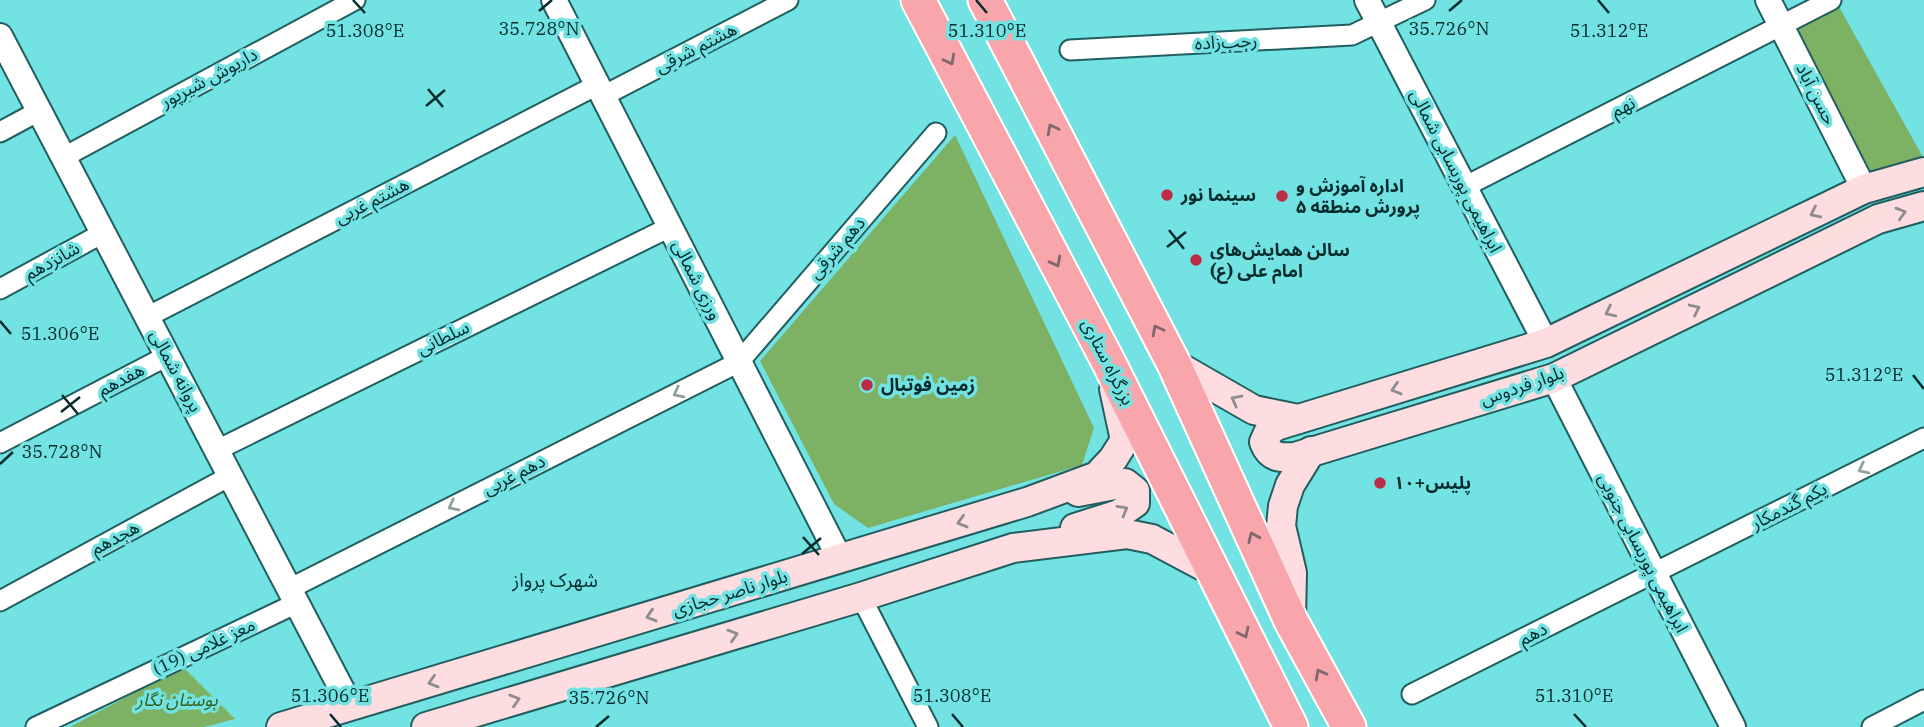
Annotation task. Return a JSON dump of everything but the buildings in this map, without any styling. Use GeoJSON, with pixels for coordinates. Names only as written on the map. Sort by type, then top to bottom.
{"type":"FeatureCollection","features":[{"type":"Feature","properties":{"kind":"highway","name":"بزرگراه ستاری"},"geometry":{"type":"LineString","coordinates":[[918,0],[1109,363],[1291,727]]}},
{"type":"Feature","properties":{"kind":"highway"},"geometry":{"type":"LineString","coordinates":[[985,0],[1174,364],[1291,621],[1349,727]]}},
{"type":"Feature","properties":{"kind":"main road","name":"بلوار فردوس"},"geometry":{"type":"LineString","coordinates":[[1924,172],[1864,189],[1545,343],[1276,426],[1269,431],[1264,442],[1271,454],[1278,457],[1295,457],[1554,378],[1878,219],[1924,206]]}},
{"type":"Feature","properties":{"kind":"main road","name":"بلوار ناصر حجازی"},"geometry":{"type":"LineString","coordinates":[[281,727],[1027,502],[1097,476],[1113,459],[1125,440],[1109,363]]}},
{"type":"Feature","properties":{"kind":"main road","name":"بلوار فردوس"},"geometry":{"type":"LineString","coordinates":[[1174,364],[1254,410],[1301,419]]}},
{"type":"Feature","properties":{"kind":"main road"},"geometry":{"type":"LineString","coordinates":[[1291,621],[1292,573],[1281,526],[1283,506],[1290,485],[1311,451]]}},
{"type":"Feature","properties":{"kind":"main road"},"geometry":{"type":"LineString","coordinates":[[426,727],[861,597],[1119,514],[1135,503],[1135,491],[1125,483],[1027,502]]}},
{"type":"Feature","properties":{"kind":"main road"},"geometry":{"type":"LineString","coordinates":[[1013,548],[1127,534],[1152,540],[1214,572]]}},
{"type":"Feature","properties":{"kind":"street","name":"داریوش شیرپور"},"geometry":{"type":"LineString","coordinates":[[64,157],[355,0]]}},
{"type":"Feature","properties":{"kind":"street","name":"ورزی شمالی"},"geometry":{"type":"LineString","coordinates":[[554,0],[840,559]]}},
{"type":"Feature","properties":{"kind":"street","name":"هشتم شرقی"},"geometry":{"type":"LineString","coordinates":[[600,91],[788,0]]}},
{"type":"Feature","properties":{"kind":"street","name":"ابراهیمی پوربسابی شمالی"},"geometry":{"type":"LineString","coordinates":[[1367,0],[1545,343]]}},
{"type":"Feature","properties":{"kind":"street","name":"رجب‌زاده"},"geometry":{"type":"LineString","coordinates":[[1070,50],[1352,35],[1425,0]]}},
{"type":"Feature","properties":{"kind":"street","name":"حسن آباد"},"geometry":{"type":"LineString","coordinates":[[1768,0],[1864,189]]}},
{"type":"Feature","properties":{"kind":"street"},"geometry":{"type":"LineString","coordinates":[[1782,26],[1831,0]]}},
{"type":"Feature","properties":{"kind":"street","name":"نهم"},"geometry":{"type":"LineString","coordinates":[[1464,187],[1782,26]]}},
{"type":"Feature","properties":{"kind":"street","name":"پروانه شمالی"},"geometry":{"type":"LineString","coordinates":[[0,36],[351,707]]}},
{"type":"Feature","properties":{"kind":"street","name":"هشتم غربی"},"geometry":{"type":"LineString","coordinates":[[147,317],[600,91]]}},
{"type":"Feature","properties":{"kind":"street"},"geometry":{"type":"LineString","coordinates":[[0,132],[39,111]]}},
{"type":"Feature","properties":{"kind":"street","name":"دهم شرقی"},"geometry":{"type":"LineString","coordinates":[[739,362],[936,133]]}},
{"type":"Feature","properties":{"kind":"street","name":"سلطانی"},"geometry":{"type":"LineString","coordinates":[[217,450],[670,227]]}},
{"type":"Feature","properties":{"kind":"street","name":"شانزدهم"},"geometry":{"type":"LineString","coordinates":[[0,289],[103,233]]}},
{"type":"Feature","properties":{"kind":"street","name":"هفدهم"},"geometry":{"type":"LineString","coordinates":[[0,443],[167,355]]}},
{"type":"Feature","properties":{"kind":"street","name":"دهم غربی"},"geometry":{"type":"LineString","coordinates":[[293,596],[739,362]]}},
{"type":"Feature","properties":{"kind":"street","name":"ابراهیمی پوربسابی جنوبی"},"geometry":{"type":"LineString","coordinates":[[1554,378],[1733,727]]}},
{"type":"Feature","properties":{"kind":"street","name":"یکم گندمکار"},"geometry":{"type":"LineString","coordinates":[[1654,573],[1924,438]]}},
{"type":"Feature","properties":{"kind":"street","name":"هجدهم"},"geometry":{"type":"LineString","coordinates":[[0,601],[230,476]]}},
{"type":"Feature","properties":{"kind":"street","name":"دهم"},"geometry":{"type":"LineString","coordinates":[[1412,694],[1654,573]]}},
{"type":"Feature","properties":{"kind":"street","name":"معز غلامی (19)"},"geometry":{"type":"LineString","coordinates":[[36,727],[293,596]]}},
{"type":"Feature","properties":{"kind":"street"},"geometry":{"type":"LineString","coordinates":[[861,597],[928,727]]}},
{"type":"Feature","properties":{"kind":"street"},"geometry":{"type":"LineString","coordinates":[[1872,727],[1924,700]]}},
{"type":"Feature","properties":{"kind":"green space"},"geometry":{"type":"Polygon","coordinates":[[[1838,5],[1924,159],[1869,173],[1796,27],[1838,5]]]}},
{"type":"Feature","properties":{"kind":"green space"},"geometry":{"type":"Polygon","coordinates":[[[955,135],[1094,428],[1082,465],[868,528],[834,504],[760,361],[955,135]]]}},
{"type":"Feature","properties":{"kind":"green space","name":"بوستان نگار"},"geometry":{"type":"Polygon","coordinates":[[[183,667],[235,719],[204,727],[70,727],[183,667]]]}},
{"type":"Feature","properties":{"kind":"place","name":"سینما نور"},"geometry":{"type":"Point","coordinates":[1167,195]}},
{"type":"Feature","properties":{"kind":"place","name":"اداره آموزش و پرورش منطقه ۵"},"geometry":{"type":"Point","coordinates":[1282,196]}},
{"type":"Feature","properties":{"kind":"place","name":"سالن همایش‌های امام علی (ع)"},"geometry":{"type":"Point","coordinates":[1196,260]}},
{"type":"Feature","properties":{"kind":"place","name":"زمین فوتبال"},"geometry":{"type":"Point","coordinates":[867,385]}},
{"type":"Feature","properties":{"kind":"place","name":"پلیس+١٠"},"geometry":{"type":"Point","coordinates":[1380,483]}},
{"type":"Feature","properties":{"kind":"district","name":"شهرک پرواز"},"geometry":{"type":"Point","coordinates":[555,580]}}]}
